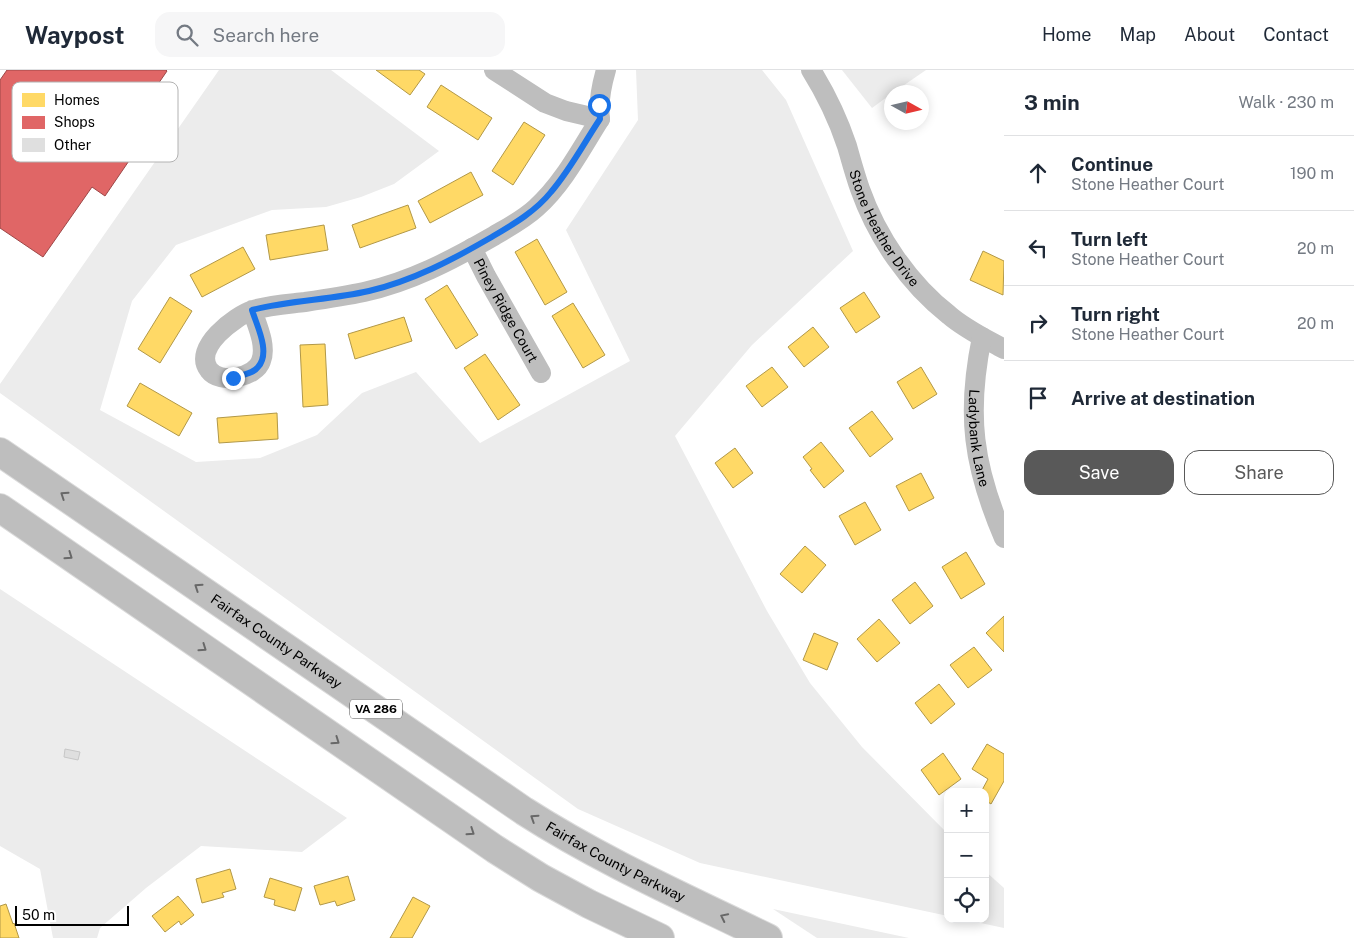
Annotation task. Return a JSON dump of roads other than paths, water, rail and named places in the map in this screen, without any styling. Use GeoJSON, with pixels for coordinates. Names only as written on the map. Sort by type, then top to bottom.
{"type":"FeatureCollection","features":[{"type":"Feature","properties":{"kind":"highway","name":"Fairfax County Parkway"},"geometry":{"type":"LineString","coordinates":[[0,452],[524,812],[604,858],[768,938]]}},
{"type":"Feature","properties":{"kind":"highway"},"geometry":{"type":"LineString","coordinates":[[0,508],[495,849],[541,878],[660,938]]}},
{"type":"Feature","properties":{"kind":"street"},"geometry":{"type":"LineString","coordinates":[[494,70],[546,103],[566,111],[600,119]]}},
{"type":"Feature","properties":{"kind":"street"},"geometry":{"type":"LineString","coordinates":[[252,310],[268,306],[334,298],[390,286],[408,280],[472,248],[516,223],[536,208],[551,192],[600,119],[600,89],[606,70]]}},
{"type":"Feature","properties":{"kind":"street","name":"Stone Heather Drive"},"geometry":{"type":"LineString","coordinates":[[811,70],[835,114],[864,199],[874,222],[891,252],[912,279],[950,316],[1004,349]]}},
{"type":"Feature","properties":{"kind":"street","name":"Piney Ridge Court"},"geometry":{"type":"LineString","coordinates":[[472,248],[541,373]]}},
{"type":"Feature","properties":{"kind":"street","name":"Ladybank Lane"},"geometry":{"type":"LineString","coordinates":[[982,337],[976,366],[973,397],[974,430],[978,463],[986,492],[1004,538]]}}]}
